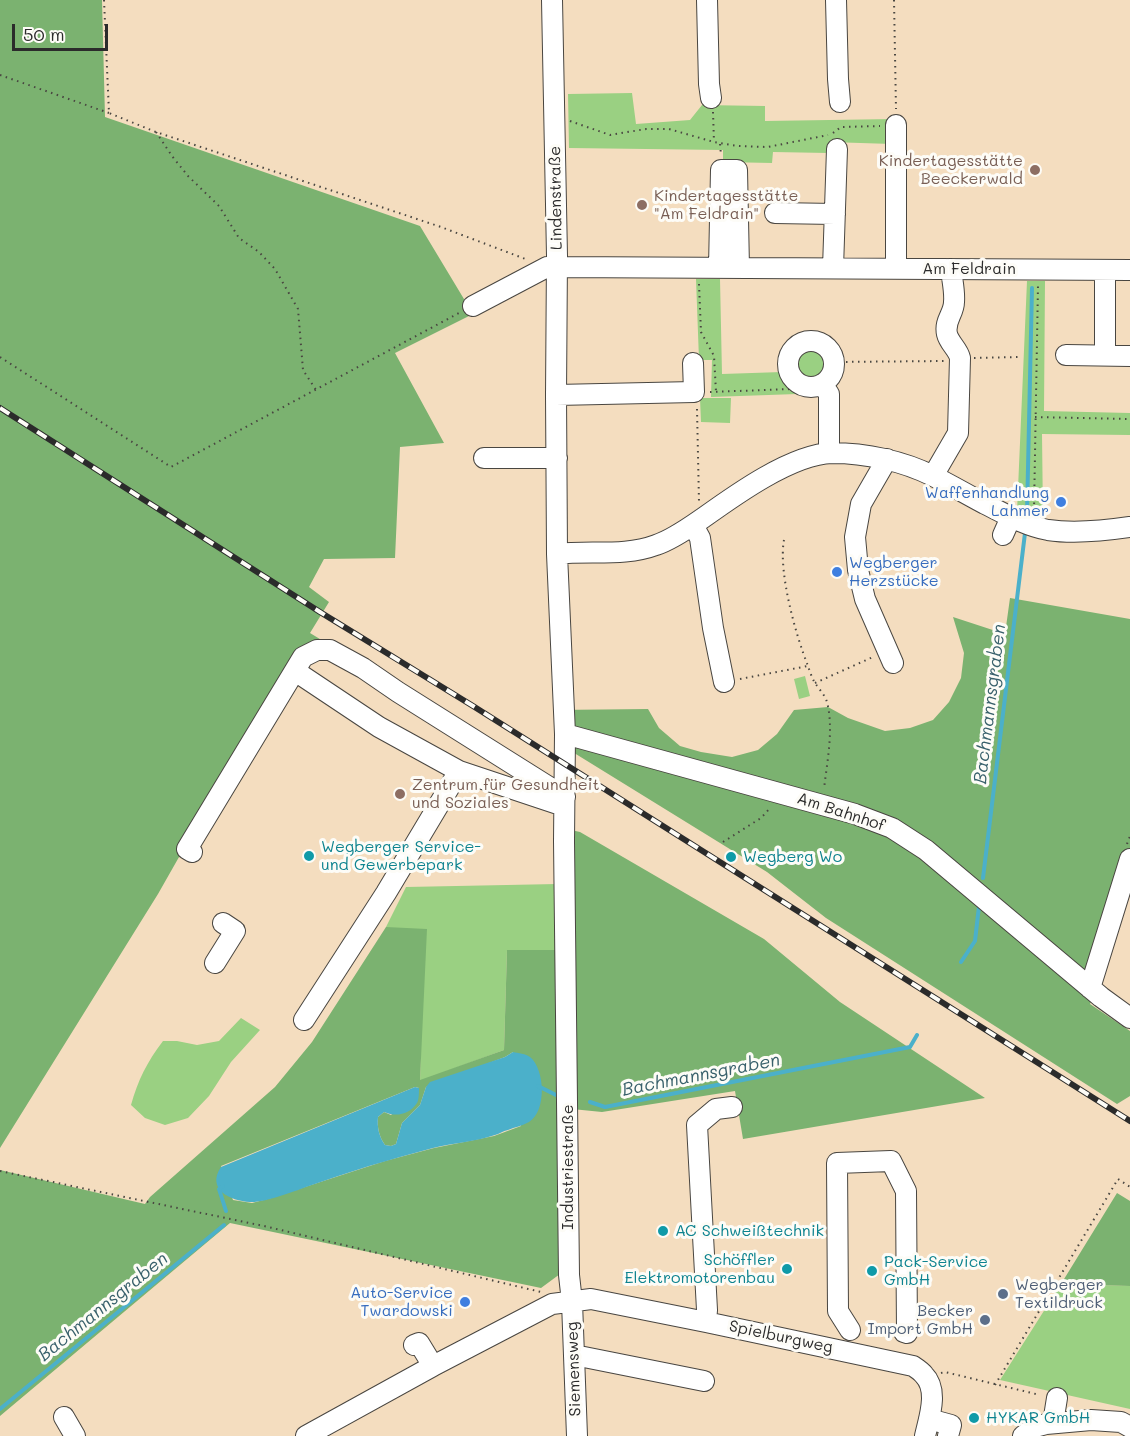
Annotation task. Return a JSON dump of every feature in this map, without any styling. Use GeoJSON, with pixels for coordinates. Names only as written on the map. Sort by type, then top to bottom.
{"type":"FeatureCollection","features":[{"type":"Feature","properties":{"kind":"street","name":"Lindenstraße"},"geometry":{"type":"LineString","coordinates":[[552,0],[552,267],[557,554],[565,734]]}},
{"type":"Feature","properties":{"kind":"street"},"geometry":{"type":"LineString","coordinates":[[707,0],[708,84],[711,98]]}},
{"type":"Feature","properties":{"kind":"street"},"geometry":{"type":"LineString","coordinates":[[836,0],[840,102]]}},
{"type":"Feature","properties":{"kind":"street"},"geometry":{"type":"LineString","coordinates":[[896,125],[896,268]]}},
{"type":"Feature","properties":{"kind":"street"},"geometry":{"type":"LineString","coordinates":[[833,268],[837,149]]}},
{"type":"Feature","properties":{"kind":"street"},"geometry":{"type":"LineString","coordinates":[[775,213],[835,214]]}},
{"type":"Feature","properties":{"kind":"street","name":"Am Feldrain"},"geometry":{"type":"LineString","coordinates":[[552,267],[1130,270]]}},
{"type":"Feature","properties":{"kind":"street"},"geometry":{"type":"LineString","coordinates":[[472,306],[552,267]]}},
{"type":"Feature","properties":{"kind":"street"},"geometry":{"type":"LineString","coordinates":[[933,476],[958,434],[960,360],[959,352],[947,336],[946,325],[955,301],[951,269]]}},
{"type":"Feature","properties":{"kind":"street"},"geometry":{"type":"LineString","coordinates":[[1105,270],[1105,355]]}},
{"type":"Feature","properties":{"kind":"street"},"geometry":{"type":"LineString","coordinates":[[813,340],[825,345],[833,356],[831,375],[822,384],[811,387],[795,382],[788,371],[790,351],[800,343],[813,340]]}},
{"type":"Feature","properties":{"kind":"street"},"geometry":{"type":"LineString","coordinates":[[1066,355],[1130,356]]}},
{"type":"Feature","properties":{"kind":"street"},"geometry":{"type":"LineString","coordinates":[[556,395],[695,392],[693,363]]}},
{"type":"Feature","properties":{"kind":"street"},"geometry":{"type":"LineString","coordinates":[[822,384],[829,394],[829,453]]}},
{"type":"Feature","properties":{"kind":"street"},"geometry":{"type":"LineString","coordinates":[[557,554],[627,552],[657,545],[697,522],[740,491],[781,469],[801,459],[829,453],[856,454],[887,459],[910,466],[946,484],[1007,526],[1033,525],[1048,530],[1082,532],[1130,527]]}},
{"type":"Feature","properties":{"kind":"street"},"geometry":{"type":"LineString","coordinates":[[484,458],[557,458]]}},
{"type":"Feature","properties":{"kind":"street"},"geometry":{"type":"LineString","coordinates":[[887,459],[861,504],[855,537],[858,570],[865,599],[890,657]]}},
{"type":"Feature","properties":{"kind":"street"},"geometry":{"type":"LineString","coordinates":[[697,522],[713,628],[724,682]]}},
{"type":"Feature","properties":{"kind":"street"},"geometry":{"type":"LineString","coordinates":[[192,852],[187,849],[249,744],[303,657],[317,650],[330,650],[363,668],[565,801]]}},
{"type":"Feature","properties":{"kind":"street"},"geometry":{"type":"LineString","coordinates":[[295,671],[379,727],[459,771],[565,801]]}},
{"type":"Feature","properties":{"kind":"street","name":"Am Bahnhof"},"geometry":{"type":"LineString","coordinates":[[565,734],[855,814],[892,828],[926,850],[1090,988],[1130,1018]]}},
{"type":"Feature","properties":{"kind":"street","name":"Industriestraße"},"geometry":{"type":"LineString","coordinates":[[565,734],[569,1275],[572,1302]]}},
{"type":"Feature","properties":{"kind":"street"},"geometry":{"type":"LineString","coordinates":[[304,1020],[386,892],[459,771]]}},
{"type":"Feature","properties":{"kind":"street"},"geometry":{"type":"LineString","coordinates":[[1090,988],[1130,859]]}},
{"type":"Feature","properties":{"kind":"street"},"geometry":{"type":"LineString","coordinates":[[215,963],[235,931],[223,923]]}},
{"type":"Feature","properties":{"kind":"street"},"geometry":{"type":"LineString","coordinates":[[706,1322],[697,1125],[716,1109],[732,1107]]}},
{"type":"Feature","properties":{"kind":"street"},"geometry":{"type":"LineString","coordinates":[[848,1352],[855,1330],[838,1311],[837,1162],[891,1161],[906,1191],[907,1333],[904,1332]]}},
{"type":"Feature","properties":{"kind":"street","name":"Spielburgweg"},"geometry":{"type":"LineString","coordinates":[[572,1302],[591,1299],[706,1322],[913,1366],[926,1376]]}},
{"type":"Feature","properties":{"kind":"street"},"geometry":{"type":"LineString","coordinates":[[306,1436],[552,1304],[572,1302]]}},
{"type":"Feature","properties":{"kind":"street","name":"Siemensweg"},"geometry":{"type":"LineString","coordinates":[[572,1302],[577,1436]]}},
{"type":"Feature","properties":{"kind":"street"},"geometry":{"type":"LineString","coordinates":[[418,1343],[433,1366]]}},
{"type":"Feature","properties":{"kind":"street"},"geometry":{"type":"LineString","coordinates":[[574,1355],[704,1381]]}},
{"type":"Feature","properties":{"kind":"street"},"geometry":{"type":"LineString","coordinates":[[926,1376],[932,1392],[926,1427],[951,1425],[948,1436]]}},
{"type":"Feature","properties":{"kind":"street"},"geometry":{"type":"LineString","coordinates":[[1053,1423],[1057,1398]]}},
{"type":"Feature","properties":{"kind":"street"},"geometry":{"type":"LineString","coordinates":[[64,1417],[75,1436]]}},
{"type":"Feature","properties":{"kind":"street"},"geometry":{"type":"LineString","coordinates":[[1023,1436],[1035,1427],[1053,1423],[1091,1420],[1121,1422],[1130,1427]]}},
{"type":"Feature","properties":{"kind":"path"},"geometry":{"type":"LineString","coordinates":[[104,0],[109,113]]}},
{"type":"Feature","properties":{"kind":"path"},"geometry":{"type":"LineString","coordinates":[[564,120],[610,135],[646,129],[669,129],[714,142],[768,147],[830,135],[841,128],[896,125],[894,0]]}},
{"type":"Feature","properties":{"kind":"path"},"geometry":{"type":"LineString","coordinates":[[0,75],[156,132],[441,227],[552,267]]}},
{"type":"Feature","properties":{"kind":"path"},"geometry":{"type":"LineString","coordinates":[[711,98],[714,142]]}},
{"type":"Feature","properties":{"kind":"path"},"geometry":{"type":"LineString","coordinates":[[156,132],[188,176],[219,206],[239,238],[260,252],[275,268],[298,309],[303,370],[316,390]]}},
{"type":"Feature","properties":{"kind":"path"},"geometry":{"type":"LineString","coordinates":[[716,392],[714,356],[701,332],[699,291],[719,268]]}},
{"type":"Feature","properties":{"kind":"path"},"geometry":{"type":"LineString","coordinates":[[1033,525],[1038,269]]}},
{"type":"Feature","properties":{"kind":"path"},"geometry":{"type":"LineString","coordinates":[[0,357],[171,467],[472,306]]}},
{"type":"Feature","properties":{"kind":"path"},"geometry":{"type":"LineString","coordinates":[[834,362],[1019,357]]}},
{"type":"Feature","properties":{"kind":"path"},"geometry":{"type":"LineString","coordinates":[[697,522],[695,392],[792,389],[795,382]]}},
{"type":"Feature","properties":{"kind":"path"},"geometry":{"type":"LineString","coordinates":[[1035,417],[1130,419]]}},
{"type":"Feature","properties":{"kind":"path"},"geometry":{"type":"LineString","coordinates":[[784,540],[782,552],[785,583],[796,635],[815,683],[827,699],[830,718],[824,792]]}},
{"type":"Feature","properties":{"kind":"path"},"geometry":{"type":"LineString","coordinates":[[815,683],[890,657]]}},
{"type":"Feature","properties":{"kind":"path"},"geometry":{"type":"LineString","coordinates":[[724,682],[808,666]]}},
{"type":"Feature","properties":{"kind":"path"},"geometry":{"type":"LineString","coordinates":[[723,842],[761,818],[783,794]]}},
{"type":"Feature","properties":{"kind":"path"},"geometry":{"type":"LineString","coordinates":[[0,1171],[264,1227],[543,1292]]}},
{"type":"Feature","properties":{"kind":"path"},"geometry":{"type":"LineString","coordinates":[[926,1376],[945,1372],[995,1385],[1118,1179],[1130,1187]]}},
{"type":"Feature","properties":{"kind":"green space"},"geometry":{"type":"Polygon","coordinates":[[[0,0],[102,0],[105,117],[420,226],[473,314],[395,353],[444,443],[400,447],[395,558],[324,559],[309,587],[329,602],[310,633],[328,644],[299,655],[229,769],[158,894],[0,1148],[0,0]]]}},
{"type":"Feature","properties":{"kind":"green space"},"geometry":{"type":"Polygon","coordinates":[[[632,93],[636,124],[690,120],[702,105],[765,106],[765,121],[894,119],[892,144],[829,142],[828,153],[773,152],[772,163],[723,162],[723,150],[569,148],[568,94],[632,93]]]}},
{"type":"Feature","properties":{"kind":"green space"},"geometry":{"type":"Polygon","coordinates":[[[696,279],[720,279],[722,374],[782,372],[797,394],[711,397],[712,360],[699,360],[696,279]]]}},
{"type":"Feature","properties":{"kind":"green space"},"geometry":{"type":"Polygon","coordinates":[[[1027,281],[1045,281],[1044,411],[1130,413],[1130,435],[1042,434],[1043,518],[1017,512],[1027,281]]]}},
{"type":"Feature","properties":{"kind":"green space"},"geometry":{"type":"Polygon","coordinates":[[[810,345],[822,351],[828,363],[822,375],[810,381],[798,375],[792,363],[798,351],[810,345]]]}},
{"type":"Feature","properties":{"kind":"green space"},"geometry":{"type":"Polygon","coordinates":[[[700,398],[731,398],[730,423],[701,422],[700,398]]]}},
{"type":"Feature","properties":{"kind":"green space"},"geometry":{"type":"Polygon","coordinates":[[[1010,598],[1130,619],[1130,887],[1090,1004],[1130,1031],[1130,1096],[1117,1104],[826,918],[767,872],[558,743],[555,710],[648,709],[659,728],[680,746],[732,757],[758,750],[777,734],[794,710],[828,707],[848,718],[885,731],[910,728],[933,720],[949,702],[961,678],[964,653],[953,617],[1005,634],[1010,598]]]}},
{"type":"Feature","properties":{"kind":"green space"},"geometry":{"type":"Polygon","coordinates":[[[805,676],[810,696],[799,699],[794,679],[805,676]]]}},
{"type":"Feature","properties":{"kind":"green space"},"geometry":{"type":"Polygon","coordinates":[[[571,830],[580,832],[764,939],[840,1002],[985,1098],[743,1139],[735,1091],[602,1112],[562,1108],[560,1274],[541,1288],[230,1223],[0,1416],[0,1170],[145,1204],[150,1197],[275,1087],[312,1042],[386,927],[427,929],[420,1080],[504,1050],[507,950],[574,950],[571,830]],[[513,1052],[426,1087],[420,1105],[402,1123],[396,1144],[391,1146],[385,1145],[381,1138],[378,1117],[384,1112],[391,1115],[419,1088],[415,1087],[221,1166],[233,1200],[252,1203],[385,1161],[494,1136],[521,1126],[513,1052]]]}},
{"type":"Feature","properties":{"kind":"green space"},"geometry":{"type":"Polygon","coordinates":[[[557,884],[559,950],[507,950],[504,1050],[420,1081],[421,1050],[386,927],[406,887],[557,884]]]}},
{"type":"Feature","properties":{"kind":"green space"},"geometry":{"type":"Polygon","coordinates":[[[241,1018],[260,1030],[231,1062],[209,1096],[188,1118],[165,1125],[145,1118],[131,1105],[152,1056],[163,1041],[197,1045],[219,1041],[241,1018]]]}},
{"type":"Feature","properties":{"kind":"green space"},"geometry":{"type":"Polygon","coordinates":[[[1117,1193],[1130,1201],[1130,1286],[1061,1284],[1117,1193]]]}},
{"type":"Feature","properties":{"kind":"green space"},"geometry":{"type":"Polygon","coordinates":[[[1061,1284],[1130,1286],[1130,1409],[1000,1380],[1061,1284]]]}},
{"type":"Feature","properties":{"kind":"water"},"geometry":{"type":"Polygon","coordinates":[[[513,1052],[530,1057],[539,1071],[541,1100],[535,1117],[529,1122],[487,1137],[385,1161],[262,1201],[250,1202],[235,1199],[218,1187],[217,1175],[221,1167],[415,1087],[419,1088],[418,1102],[410,1110],[398,1115],[384,1112],[378,1117],[379,1132],[385,1145],[396,1144],[402,1123],[420,1105],[430,1082],[505,1057],[513,1052]]]}},
{"type":"Feature","properties":{"kind":"waterway","name":"Bachmannsgraben"},"geometry":{"type":"LineString","coordinates":[[1027,513],[1032,288]]}},
{"type":"Feature","properties":{"kind":"waterway","name":"Bachmannsgraben"},"geometry":{"type":"LineString","coordinates":[[983,878],[1025,533]]}},
{"type":"Feature","properties":{"kind":"waterway","name":"Bachmannsgraben"},"geometry":{"type":"LineString","coordinates":[[961,962],[975,941],[979,906]]}},
{"type":"Feature","properties":{"kind":"waterway","name":"Bachmannsgraben"},"geometry":{"type":"LineString","coordinates":[[590,1102],[605,1107],[910,1047],[917,1035]]}},
{"type":"Feature","properties":{"kind":"waterway","name":"Bachmannsgraben"},"geometry":{"type":"LineString","coordinates":[[538,1086],[556,1095]]}},
{"type":"Feature","properties":{"kind":"waterway","name":"Bachmannsgraben"},"geometry":{"type":"LineString","coordinates":[[223,1186],[219,1189],[226,1211]]}},
{"type":"Feature","properties":{"kind":"waterway","name":"Bachmannsgraben"},"geometry":{"type":"LineString","coordinates":[[0,1409],[224,1225]]}},
{"type":"Feature","properties":{"kind":"railway"},"geometry":{"type":"LineString","coordinates":[[0,408],[1130,1121]]}},
{"type":"Feature","properties":{"kind":"place","name":"Kindertagesstätte Beeckerwald"},"geometry":{"type":"Point","coordinates":[1035,170]}},
{"type":"Feature","properties":{"kind":"place","name":"Kindertagesstätte \"Am Feldrain\""},"geometry":{"type":"Point","coordinates":[642,205]}},
{"type":"Feature","properties":{"kind":"place","name":"Waffenhandlung Lahmer"},"geometry":{"type":"Point","coordinates":[1061,502]}},
{"type":"Feature","properties":{"kind":"place","name":"Wegberger Herzstücke"},"geometry":{"type":"Point","coordinates":[837,572]}},
{"type":"Feature","properties":{"kind":"place","name":"Zentrum für Gesundheit und Soziales"},"geometry":{"type":"Point","coordinates":[400,794]}},
{"type":"Feature","properties":{"kind":"place","name":"Wegberger Service- und Gewerbepark"},"geometry":{"type":"Point","coordinates":[309,856]}},
{"type":"Feature","properties":{"kind":"place","name":"Wegberg Wo"},"geometry":{"type":"Point","coordinates":[731,857]}},
{"type":"Feature","properties":{"kind":"place","name":"AC Schweißtechnik"},"geometry":{"type":"Point","coordinates":[663,1231]}},
{"type":"Feature","properties":{"kind":"place","name":"Schöffler Elektromotorenbau"},"geometry":{"type":"Point","coordinates":[787,1269]}},
{"type":"Feature","properties":{"kind":"place","name":"Pack-Service GmbH"},"geometry":{"type":"Point","coordinates":[872,1271]}},
{"type":"Feature","properties":{"kind":"place","name":"Wegberger Textildruck"},"geometry":{"type":"Point","coordinates":[1003,1294]}},
{"type":"Feature","properties":{"kind":"place","name":"Auto-Service Twardowski"},"geometry":{"type":"Point","coordinates":[465,1302]}},
{"type":"Feature","properties":{"kind":"place","name":"Becker Import GmbH"},"geometry":{"type":"Point","coordinates":[985,1320]}},
{"type":"Feature","properties":{"kind":"place","name":"HYKAR GmbH"},"geometry":{"type":"Point","coordinates":[974,1418]}}]}
